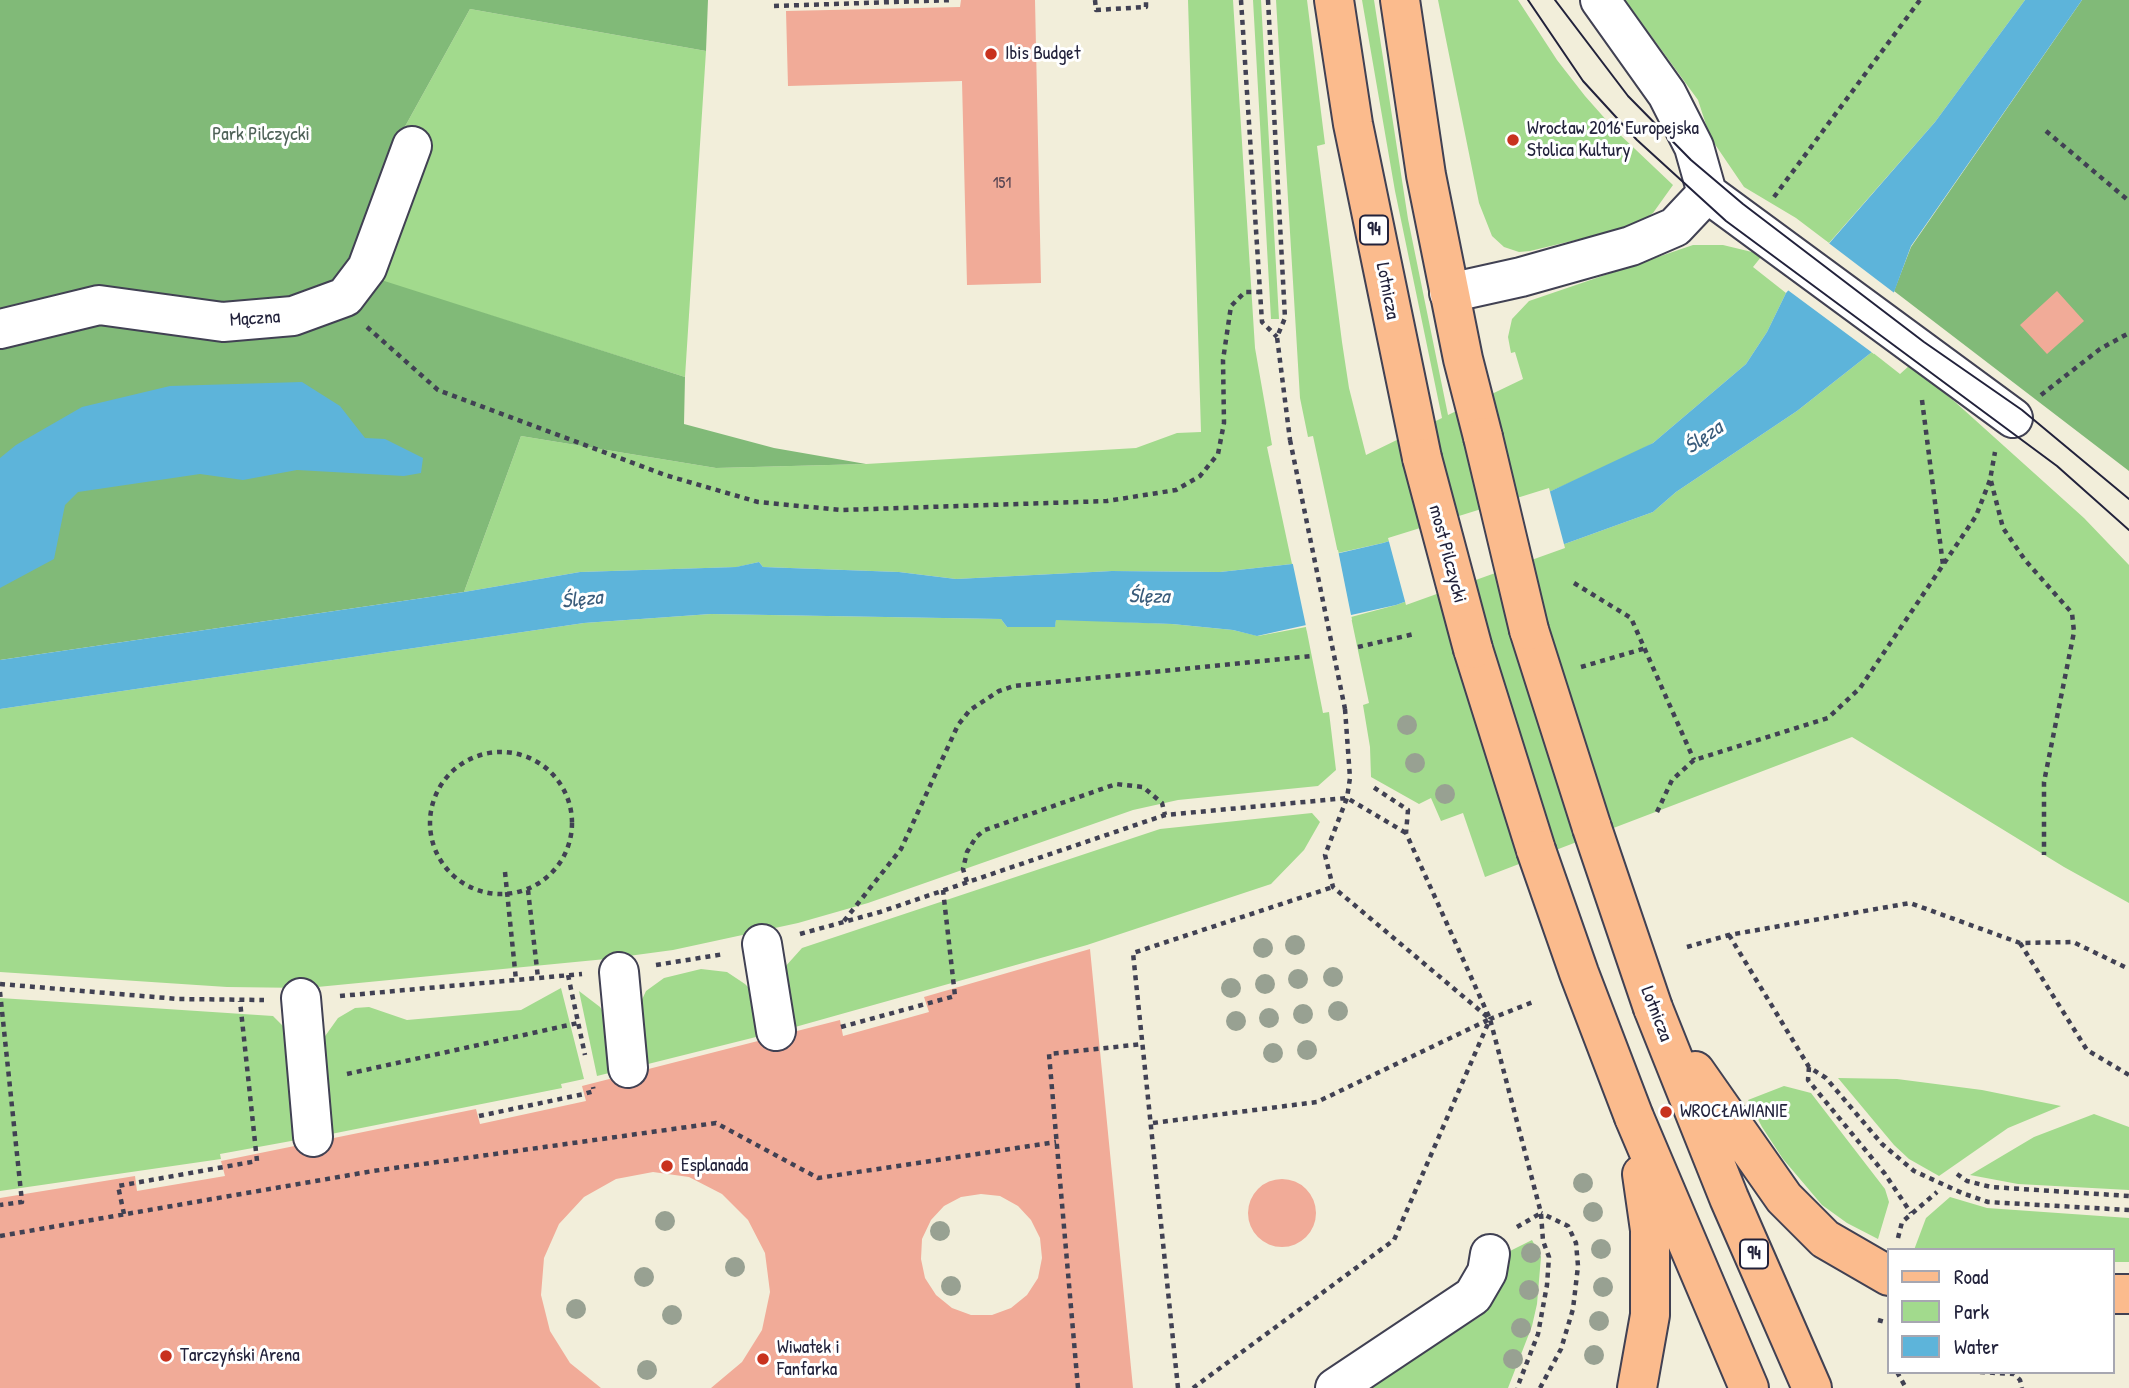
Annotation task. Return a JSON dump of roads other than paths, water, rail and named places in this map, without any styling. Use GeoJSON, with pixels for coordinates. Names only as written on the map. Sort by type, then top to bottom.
{"type":"FeatureCollection","features":[{"type":"Feature","properties":{"kind":"main road","name":"Lotnicza"},"geometry":{"type":"LineString","coordinates":[[1334,0],[1353,124],[1422,458]]}},
{"type":"Feature","properties":{"kind":"main road","name":"94"},"geometry":{"type":"LineString","coordinates":[[1400,0],[1426,175],[1449,293]]}},
{"type":"Feature","properties":{"kind":"main road","name":"Lotnicza"},"geometry":{"type":"LineString","coordinates":[[1449,293],[1529,629],[1619,914],[1697,1120],[1812,1388]]}},
{"type":"Feature","properties":{"kind":"main road","name":"most Pilczycki"},"geometry":{"type":"LineString","coordinates":[[1422,458],[1473,649],[1536,850],[1638,1135]]}},
{"type":"Feature","properties":{"kind":"main road"},"geometry":{"type":"LineString","coordinates":[[1653,1008],[1749,1152],[1784,1198],[1825,1239],[1888,1258]]}},
{"type":"Feature","properties":{"kind":"main road","name":"94"},"geometry":{"type":"LineString","coordinates":[[1638,1135],[1749,1388]]}},
{"type":"Feature","properties":{"kind":"main road"},"geometry":{"type":"LineString","coordinates":[[1637,1388],[1650,1315],[1650,1230],[1638,1135]]}},
{"type":"Feature","properties":{"kind":"lane"},"geometry":{"type":"LineString","coordinates":[[1600,0],[1667,94],[1694,147],[1707,193],[2013,418]]}},
{"type":"Feature","properties":{"kind":"lane","name":"Mączna"},"geometry":{"type":"LineString","coordinates":[[0,329],[99,305],[223,322],[293,316],[345,297],[367,268],[412,146]]}},
{"type":"Feature","properties":{"kind":"lane"},"geometry":{"type":"LineString","coordinates":[[1449,293],[1521,277],[1631,246],[1675,227],[1707,193]]}},
{"type":"Feature","properties":{"kind":"lane"},"geometry":{"type":"LineString","coordinates":[[762,944],[776,1031]]}},
{"type":"Feature","properties":{"kind":"lane"},"geometry":{"type":"LineString","coordinates":[[619,972],[628,1068]]}},
{"type":"Feature","properties":{"kind":"lane"},"geometry":{"type":"LineString","coordinates":[[301,998],[313,1137]]}},
{"type":"Feature","properties":{"kind":"lane"},"geometry":{"type":"LineString","coordinates":[[1338,1386],[1473,1296],[1487,1272],[1490,1254]]}},
{"type":"Feature","properties":{"kind":"water","name":"Ślęza"},"geometry":{"type":"Polygon","coordinates":[[[2025,0],[2082,0],[1911,246],[1872,352],[1797,411],[1676,492],[1653,512],[1396,605],[1257,636],[1233,630],[1172,624],[1056,620],[1055,627],[1007,627],[1001,619],[711,614],[584,623],[0,709],[0,660],[464,592],[580,572],[736,567],[759,562],[763,567],[899,572],[956,579],[1112,571],[1220,572],[1292,564],[1383,543],[1551,491],[1653,443],[1746,364],[1767,332],[1786,293],[1935,122],[2025,0]]]}},
{"type":"Feature","properties":{"kind":"water"},"geometry":{"type":"Polygon","coordinates":[[[302,382],[340,406],[365,438],[385,439],[423,458],[421,473],[404,476],[297,470],[243,480],[200,474],[78,492],[65,505],[54,559],[0,588],[0,458],[16,445],[82,407],[170,386],[302,382]]]}},
{"type":"Feature","properties":{"kind":"tram line"},"geometry":{"type":"LineString","coordinates":[[1528,0],[1583,81],[1637,140],[1726,221],[2057,466],[2129,530]]}},
{"type":"Feature","properties":{"kind":"tram line"},"geometry":{"type":"LineString","coordinates":[[1555,0],[1628,96],[1691,160],[1743,204],[1924,342],[2022,410],[2129,499]]}},
{"type":"Feature","properties":{"kind":"place","name":"Ibis Budget"},"geometry":{"type":"Point","coordinates":[991,54]}},
{"type":"Feature","properties":{"kind":"place","name":"Wrocław 2016 Europejska Stolica Kultury"},"geometry":{"type":"Point","coordinates":[1513,140]}},
{"type":"Feature","properties":{"kind":"place","name":"WROCŁAWIANIE"},"geometry":{"type":"Point","coordinates":[1666,1112]}},
{"type":"Feature","properties":{"kind":"place","name":"Esplanada"},"geometry":{"type":"Point","coordinates":[667,1166]}},
{"type":"Feature","properties":{"kind":"place","name":"Tarczyński Arena"},"geometry":{"type":"Point","coordinates":[166,1356]}},
{"type":"Feature","properties":{"kind":"place","name":"Wiwatek i Fanfarka"},"geometry":{"type":"Point","coordinates":[763,1359]}},
{"type":"Feature","properties":{"kind":"park label","name":"Park Pilczycki"},"geometry":{"type":"Point","coordinates":[261,135]}}]}
